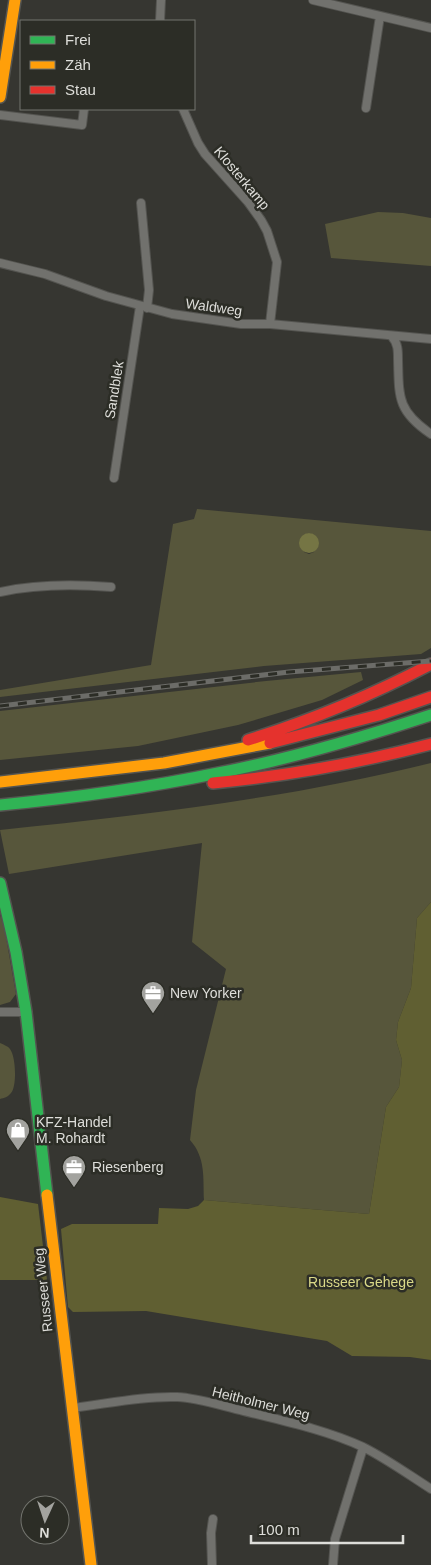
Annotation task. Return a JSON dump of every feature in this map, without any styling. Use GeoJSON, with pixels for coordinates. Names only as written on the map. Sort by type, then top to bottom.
{"type":"FeatureCollection","features":[{"type":"Feature","properties":{"kind":"main road"},"geometry":{"type":"LineString","coordinates":[[0,97],[15,0]]}},
{"type":"Feature","properties":{"kind":"main road"},"geometry":{"type":"LineString","coordinates":[[170,762],[259,737],[305,721],[351,703],[431,664]]}},
{"type":"Feature","properties":{"kind":"main road"},"geometry":{"type":"LineString","coordinates":[[0,782],[170,762],[262,746],[350,724],[431,697]]}},
{"type":"Feature","properties":{"kind":"main road"},"geometry":{"type":"LineString","coordinates":[[0,805],[46,801],[161,785],[268,762],[388,730],[431,715]]}},
{"type":"Feature","properties":{"kind":"main road"},"geometry":{"type":"LineString","coordinates":[[161,785],[252,780],[359,761],[431,744]]}},
{"type":"Feature","properties":{"kind":"main road","name":"Russeer Weg"},"geometry":{"type":"LineString","coordinates":[[0,883],[16,952],[26,1012],[71,1408],[91,1565]]}},
{"type":"Feature","properties":{"kind":"street"},"geometry":{"type":"LineString","coordinates":[[160,20],[161,0]]}},
{"type":"Feature","properties":{"kind":"street"},"geometry":{"type":"LineString","coordinates":[[313,0],[431,28]]}},
{"type":"Feature","properties":{"kind":"street"},"geometry":{"type":"LineString","coordinates":[[366,108],[380,16]]}},
{"type":"Feature","properties":{"kind":"street"},"geometry":{"type":"LineString","coordinates":[[0,115],[82,124],[84,110]]}},
{"type":"Feature","properties":{"kind":"street","name":"Klosterkamp"},"geometry":{"type":"LineString","coordinates":[[183,110],[198,143],[212,162],[248,202],[267,231],[277,262],[270,324]]}},
{"type":"Feature","properties":{"kind":"street","name":"Sandblek"},"geometry":{"type":"LineString","coordinates":[[114,478],[148,275],[141,203]]}},
{"type":"Feature","properties":{"kind":"street","name":"Waldweg"},"geometry":{"type":"LineString","coordinates":[[0,263],[45,274],[106,296],[144,307],[203,319],[241,324],[270,324],[392,337],[431,339]]}},
{"type":"Feature","properties":{"kind":"street"},"geometry":{"type":"LineString","coordinates":[[392,337],[398,349],[401,402],[416,422],[431,434]]}},
{"type":"Feature","properties":{"kind":"street"},"geometry":{"type":"LineString","coordinates":[[0,592],[37,586],[72,585],[111,588]]}},
{"type":"Feature","properties":{"kind":"street"},"geometry":{"type":"LineString","coordinates":[[0,1012],[26,1012]]}},
{"type":"Feature","properties":{"kind":"street","name":"Heitholmer Weg"},"geometry":{"type":"LineString","coordinates":[[71,1408],[151,1398],[187,1398],[301,1425],[363,1448],[393,1464],[431,1489]]}},
{"type":"Feature","properties":{"kind":"street"},"geometry":{"type":"LineString","coordinates":[[333,1565],[335,1539],[363,1448]]}},
{"type":"Feature","properties":{"kind":"street"},"geometry":{"type":"LineString","coordinates":[[212,1565],[211,1533],[213,1520]]}},
{"type":"Feature","properties":{"kind":"shaded area"},"geometry":{"type":"Polygon","coordinates":[[[378,212],[403,213],[431,218],[431,266],[331,258],[325,224],[378,212]]]}},
{"type":"Feature","properties":{"kind":"shaded area"},"geometry":{"type":"Polygon","coordinates":[[[197,509],[431,531],[431,648],[421,654],[264,666],[0,697],[0,690],[151,665],[173,524],[194,519],[197,509]],[[309,533],[304,535],[304,552],[309,554],[314,552],[314,535],[309,533]]]}},
{"type":"Feature","properties":{"kind":"shaded area"},"geometry":{"type":"Polygon","coordinates":[[[309,533],[316,536],[319,543],[316,550],[309,553],[302,550],[299,543],[302,536],[309,533]]]}},
{"type":"Feature","properties":{"kind":"shaded area"},"geometry":{"type":"Polygon","coordinates":[[[361,672],[363,680],[322,700],[238,725],[138,746],[0,760],[0,711],[361,672]]]}},
{"type":"Feature","properties":{"kind":"shaded area"},"geometry":{"type":"Polygon","coordinates":[[[431,763],[431,902],[417,918],[411,988],[398,1022],[396,1040],[402,1060],[399,1087],[386,1107],[369,1214],[204,1200],[201,1161],[190,1140],[196,1090],[226,969],[192,942],[202,843],[9,874],[0,830],[109,818],[271,796],[431,763]]]}},
{"type":"Feature","properties":{"kind":"shaded area"},"geometry":{"type":"Polygon","coordinates":[[[0,915],[4,926],[16,994],[10,1002],[0,1005],[0,915]]]}},
{"type":"Feature","properties":{"kind":"shaded area"},"geometry":{"type":"Polygon","coordinates":[[[0,1043],[10,1049],[14,1058],[15,1071],[11,1093],[0,1099],[0,1043]]]}},
{"type":"Feature","properties":{"kind":"green space","name":"Russeer Gehege"},"geometry":{"type":"Polygon","coordinates":[[[431,902],[431,1360],[410,1357],[352,1356],[327,1341],[146,1311],[73,1312],[68,1307],[61,1229],[72,1224],[158,1224],[159,1208],[188,1209],[198,1206],[204,1200],[369,1214],[386,1107],[399,1087],[402,1060],[396,1040],[398,1022],[411,988],[417,918],[431,902]]]}},
{"type":"Feature","properties":{"kind":"green space"},"geometry":{"type":"Polygon","coordinates":[[[0,1197],[38,1204],[47,1280],[0,1280],[0,1197]]]}},
{"type":"Feature","properties":{"kind":"railway"},"geometry":{"type":"LineString","coordinates":[[0,706],[289,672],[431,661]]}},
{"type":"Feature","properties":{"kind":"traffic: fast"},"geometry":{"type":"LineString","coordinates":[[0,805],[137,788],[245,767],[326,747],[431,715]]}},
{"type":"Feature","properties":{"kind":"traffic: fast"},"geometry":{"type":"LineString","coordinates":[[0,883],[16,952],[26,1012],[47,1195]]}},
{"type":"Feature","properties":{"kind":"traffic: slow"},"geometry":{"type":"LineString","coordinates":[[0,97],[15,0]]}},
{"type":"Feature","properties":{"kind":"traffic: slow"},"geometry":{"type":"LineString","coordinates":[[0,782],[164,763],[270,743]]}},
{"type":"Feature","properties":{"kind":"traffic: slow"},"geometry":{"type":"LineString","coordinates":[[47,1195],[91,1565]]}},
{"type":"Feature","properties":{"kind":"traffic: jam"},"geometry":{"type":"LineString","coordinates":[[248,740],[341,706],[431,664]]}},
{"type":"Feature","properties":{"kind":"traffic: jam"},"geometry":{"type":"LineString","coordinates":[[270,743],[379,715],[431,697]]}},
{"type":"Feature","properties":{"kind":"traffic: jam"},"geometry":{"type":"LineString","coordinates":[[213,783],[323,768],[431,744]]}},
{"type":"Feature","properties":{"kind":"place","name":"New Yorker"},"geometry":{"type":"Point","coordinates":[153,1014]}},
{"type":"Feature","properties":{"kind":"place","name":"KFZ-Handel M. Rohardt"},"geometry":{"type":"Point","coordinates":[18,1151]}},
{"type":"Feature","properties":{"kind":"place","name":"Riesenberg"},"geometry":{"type":"Point","coordinates":[74,1188]}}]}
